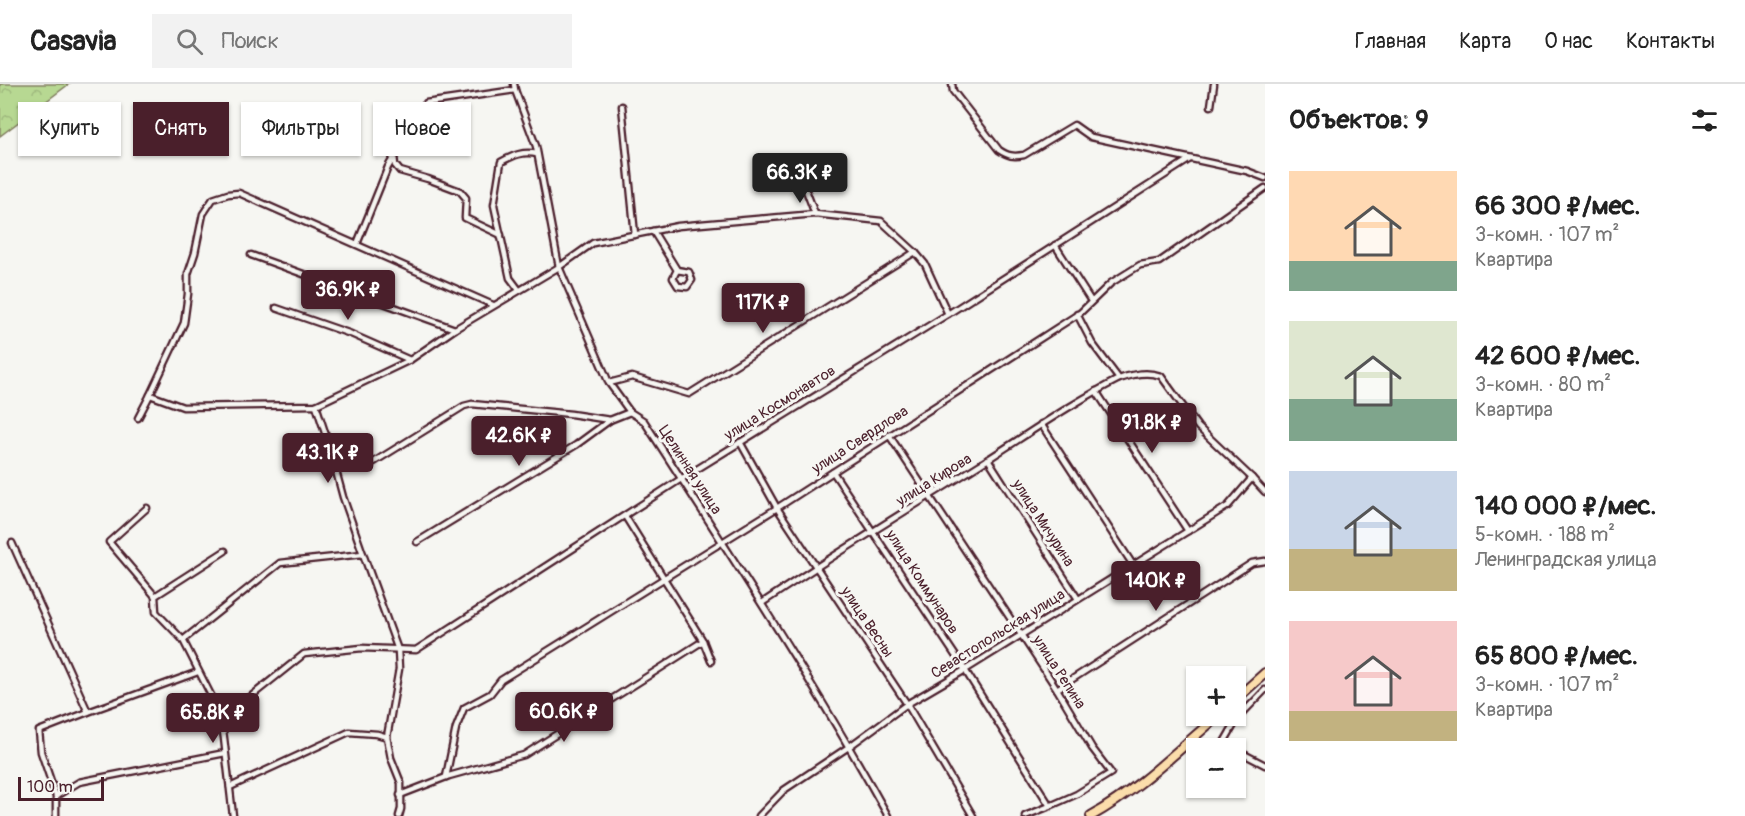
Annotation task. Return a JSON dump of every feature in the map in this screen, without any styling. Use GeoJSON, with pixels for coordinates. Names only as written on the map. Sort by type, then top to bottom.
{"type":"FeatureCollection","features":[{"type":"Feature","properties":{"kind":"main road"},"geometry":{"type":"LineString","coordinates":[[1246,690],[1265,674]]}},
{"type":"Feature","properties":{"kind":"main road"},"geometry":{"type":"LineString","coordinates":[[1095,815],[1147,777],[1206,726]]}},
{"type":"Feature","properties":{"kind":"street"},"geometry":{"type":"LineString","coordinates":[[952,84],[953,91],[999,150],[1006,155],[1015,157],[1024,155],[1074,125],[1091,137],[1247,171],[1265,178]]}},
{"type":"Feature","properties":{"kind":"street"},"geometry":{"type":"LineString","coordinates":[[1211,106],[1214,84]]}},
{"type":"Feature","properties":{"kind":"street"},"geometry":{"type":"LineString","coordinates":[[432,102],[514,87]]}},
{"type":"Feature","properties":{"kind":"street","name":"Целинная улица"},"geometry":{"type":"LineString","coordinates":[[514,87],[536,146],[559,267],[609,383],[630,412],[644,421],[723,541],[850,746],[888,816]]}},
{"type":"Feature","properties":{"kind":"street"},"geometry":{"type":"LineString","coordinates":[[622,105],[635,235]]}},
{"type":"Feature","properties":{"kind":"street"},"geometry":{"type":"LineString","coordinates":[[519,290],[510,278],[495,205],[501,162],[515,154],[527,152],[537,154]]}},
{"type":"Feature","properties":{"kind":"street"},"geometry":{"type":"LineString","coordinates":[[394,156],[400,171],[460,191],[466,198],[465,218],[501,235]]}},
{"type":"Feature","properties":{"kind":"street"},"geometry":{"type":"LineString","coordinates":[[357,244],[394,156]]}},
{"type":"Feature","properties":{"kind":"street","name":"улица Космонавтов"},"geometry":{"type":"LineString","coordinates":[[220,713],[244,702],[304,654],[362,648],[416,650],[681,479],[948,314],[1190,159]]}},
{"type":"Feature","properties":{"kind":"street"},"geometry":{"type":"LineString","coordinates":[[801,177],[815,214]]}},
{"type":"Feature","properties":{"kind":"street","name":"улица Свердлова"},"geometry":{"type":"LineString","coordinates":[[446,777],[456,728],[464,708],[490,694],[501,680],[833,472],[1077,314],[1111,283],[1140,265],[1159,262],[1265,188]]}},
{"type":"Feature","properties":{"kind":"street"},"geometry":{"type":"LineString","coordinates":[[138,418],[184,323],[188,274],[203,214],[213,200],[228,194],[239,193],[493,305]]}},
{"type":"Feature","properties":{"kind":"street"},"geometry":{"type":"LineString","coordinates":[[150,395],[183,407],[316,405],[410,360],[454,329],[559,267],[594,243],[678,226],[815,214],[881,221],[925,264],[948,314]]}},
{"type":"Feature","properties":{"kind":"street"},"geometry":{"type":"LineString","coordinates":[[653,231],[677,270]]}},
{"type":"Feature","properties":{"kind":"street"},"geometry":{"type":"LineString","coordinates":[[1055,245],[1091,301]]}},
{"type":"Feature","properties":{"kind":"street"},"geometry":{"type":"LineString","coordinates":[[609,383],[632,377],[689,394],[915,252]]}},
{"type":"Feature","properties":{"kind":"street"},"geometry":{"type":"LineString","coordinates":[[251,255],[454,329]]}},
{"type":"Feature","properties":{"kind":"street"},"geometry":{"type":"LineString","coordinates":[[276,308],[351,334],[410,360]]}},
{"type":"Feature","properties":{"kind":"street"},"geometry":{"type":"LineString","coordinates":[[1077,314],[1092,343],[1119,379]]}},
{"type":"Feature","properties":{"kind":"street","name":"улица Кирова"},"geometry":{"type":"LineString","coordinates":[[762,603],[1041,424],[1119,379],[1144,373],[1161,376],[1198,427],[1252,478]]}},
{"type":"Feature","properties":{"kind":"street"},"geometry":{"type":"LineString","coordinates":[[1096,391],[1188,531]]}},
{"type":"Feature","properties":{"kind":"street"},"geometry":{"type":"LineString","coordinates":[[374,462],[464,406],[472,404],[610,420]]}},
{"type":"Feature","properties":{"kind":"street"},"geometry":{"type":"LineString","coordinates":[[316,405],[343,497],[398,650],[399,669],[387,737],[391,758],[401,783],[399,816]]}},
{"type":"Feature","properties":{"kind":"street"},"geometry":{"type":"LineString","coordinates":[[417,542],[576,445],[610,420],[630,412]]}},
{"type":"Feature","properties":{"kind":"street"},"geometry":{"type":"LineString","coordinates":[[1041,424],[1133,565]]}},
{"type":"Feature","properties":{"kind":"street","name":"улица Репина"},"geometry":{"type":"LineString","coordinates":[[889,435],[1057,689],[1092,748],[1111,773],[1077,794],[1050,806]]}},
{"type":"Feature","properties":{"kind":"street","name":"улица Весны"},"geometry":{"type":"LineString","coordinates":[[740,442],[777,508],[907,704],[973,816]]}},
{"type":"Feature","properties":{"kind":"street","name":"улица Мичурина"},"geometry":{"type":"LineString","coordinates":[[988,459],[1078,599]]}},
{"type":"Feature","properties":{"kind":"street","name":"улица Коммунаров"},"geometry":{"type":"LineString","coordinates":[[833,472],[965,670],[1050,806]]}},
{"type":"Feature","properties":{"kind":"street"},"geometry":{"type":"LineString","coordinates":[[1252,478],[1265,492]]}},
{"type":"Feature","properties":{"kind":"street","name":"Севастопольская улица"},"geometry":{"type":"LineString","coordinates":[[759,816],[784,790],[907,704],[1228,506],[1252,478]]}},
{"type":"Feature","properties":{"kind":"street"},"geometry":{"type":"LineString","coordinates":[[147,507],[109,542],[155,596],[156,612],[183,640],[220,713],[233,816]]}},
{"type":"Feature","properties":{"kind":"street"},"geometry":{"type":"LineString","coordinates":[[625,516],[703,641],[711,660]]}},
{"type":"Feature","properties":{"kind":"street"},"geometry":{"type":"LineString","coordinates":[[12,543],[88,712]]}},
{"type":"Feature","properties":{"kind":"street"},"geometry":{"type":"LineString","coordinates":[[155,596],[225,551]]}},
{"type":"Feature","properties":{"kind":"street"},"geometry":{"type":"LineString","coordinates":[[183,640],[280,563],[363,554]]}},
{"type":"Feature","properties":{"kind":"street"},"geometry":{"type":"LineString","coordinates":[[1057,689],[1252,563],[1265,561]]}},
{"type":"Feature","properties":{"kind":"street"},"geometry":{"type":"LineString","coordinates":[[400,795],[446,777],[524,755],[703,641]]}},
{"type":"Feature","properties":{"kind":"street"},"geometry":{"type":"LineString","coordinates":[[56,816],[56,796],[41,752],[39,731],[198,672]]}},
{"type":"Feature","properties":{"kind":"street"},"geometry":{"type":"LineString","coordinates":[[1226,738],[1238,718],[1265,690]]}},
{"type":"Feature","properties":{"kind":"street"},"geometry":{"type":"LineString","coordinates":[[230,787],[349,732],[387,737]]}},
{"type":"Feature","properties":{"kind":"street"},"geometry":{"type":"LineString","coordinates":[[56,796],[79,782],[225,753]]}},
{"type":"Feature","properties":{"kind":"street"},"geometry":{"type":"LineString","coordinates":[[1246,755],[1265,765]]}},
{"type":"Feature","properties":{"kind":"street"},"geometry":{"type":"LineString","coordinates":[[1025,816],[1050,806]]}},
{"type":"Feature","properties":{"kind":"green space"},"geometry":{"type":"Polygon","coordinates":[[[0,84],[69,84],[45,102],[18,102],[18,122],[0,136],[0,84]]]}}]}
